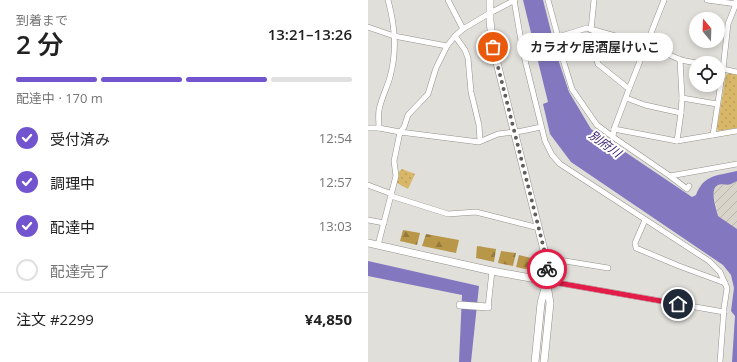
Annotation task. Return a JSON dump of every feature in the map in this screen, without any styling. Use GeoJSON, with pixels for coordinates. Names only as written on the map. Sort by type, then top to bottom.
{"type":"FeatureCollection","features":[{"type":"Feature","properties":{"kind":"street"},"geometry":{"type":"LineString","coordinates":[[379,128],[379,109],[390,76],[393,60],[394,36],[392,16],[388,0]]}},
{"type":"Feature","properties":{"kind":"street"},"geometry":{"type":"LineString","coordinates":[[448,0],[463,29]]}},
{"type":"Feature","properties":{"kind":"street"},"geometry":{"type":"LineString","coordinates":[[490,0],[490,29],[493,47],[547,260],[547,281],[550,303],[544,362]]}},
{"type":"Feature","properties":{"kind":"street"},"geometry":{"type":"LineString","coordinates":[[378,245],[396,176],[394,161],[400,132],[404,127],[408,115],[428,94],[436,68],[447,46],[456,36],[463,29],[514,0],[523,52],[541,127],[545,141],[552,155],[560,164],[708,261],[720,272],[728,288],[724,312],[720,362]]}},
{"type":"Feature","properties":{"kind":"street"},"geometry":{"type":"LineString","coordinates":[[548,0],[572,89],[598,125],[687,189],[689,186]]}},
{"type":"Feature","properties":{"kind":"street"},"geometry":{"type":"LineString","coordinates":[[594,0],[594,51],[598,64],[629,89]]}},
{"type":"Feature","properties":{"kind":"street"},"geometry":{"type":"LineString","coordinates":[[613,136],[614,129],[664,0]]}},
{"type":"Feature","properties":{"kind":"street"},"geometry":{"type":"LineString","coordinates":[[707,0],[736,3],[728,24],[723,56]]}},
{"type":"Feature","properties":{"kind":"street"},"geometry":{"type":"LineString","coordinates":[[368,27],[394,36],[447,46]]}},
{"type":"Feature","properties":{"kind":"street"},"geometry":{"type":"LineString","coordinates":[[558,37],[587,28],[647,45],[689,61]]}},
{"type":"Feature","properties":{"kind":"street"},"geometry":{"type":"LineString","coordinates":[[456,36],[468,58],[471,92],[479,125],[480,141]]}},
{"type":"Feature","properties":{"kind":"street"},"geometry":{"type":"LineString","coordinates":[[677,141],[682,98],[680,59]]}},
{"type":"Feature","properties":{"kind":"street"},"geometry":{"type":"LineString","coordinates":[[725,70],[737,72]]}},
{"type":"Feature","properties":{"kind":"street"},"geometry":{"type":"LineString","coordinates":[[713,135],[718,92]]}},
{"type":"Feature","properties":{"kind":"street"},"geometry":{"type":"LineString","coordinates":[[626,98],[645,105],[681,113]]}},
{"type":"Feature","properties":{"kind":"street"},"geometry":{"type":"LineString","coordinates":[[682,98],[717,104]]}},
{"type":"Feature","properties":{"kind":"street"},"geometry":{"type":"LineString","coordinates":[[368,128],[379,128],[400,132],[480,141],[498,134],[541,127]]}},
{"type":"Feature","properties":{"kind":"street"},"geometry":{"type":"LineString","coordinates":[[614,129],[677,141],[737,131]]}},
{"type":"Feature","properties":{"kind":"street"},"geometry":{"type":"LineString","coordinates":[[670,176],[737,164]]}},
{"type":"Feature","properties":{"kind":"street"},"geometry":{"type":"LineString","coordinates":[[368,185],[391,195],[448,214],[476,212],[539,228]]}},
{"type":"Feature","properties":{"kind":"street"},"geometry":{"type":"LineString","coordinates":[[368,220],[384,224]]}},
{"type":"Feature","properties":{"kind":"street"},"geometry":{"type":"LineString","coordinates":[[645,220],[635,243],[636,248],[725,283]]}},
{"type":"Feature","properties":{"kind":"street"},"geometry":{"type":"LineString","coordinates":[[368,243],[492,271],[724,312]]}},
{"type":"Feature","properties":{"kind":"street"},"geometry":{"type":"LineString","coordinates":[[547,260],[553,259],[608,268]]}},
{"type":"Feature","properties":{"kind":"street"},"geometry":{"type":"LineString","coordinates":[[460,305],[488,307],[492,271]]}},
{"type":"Feature","properties":{"kind":"street"},"geometry":{"type":"LineString","coordinates":[[535,362],[541,303],[547,281]]}},
{"type":"Feature","properties":{"kind":"shaded area"},"geometry":{"type":"Polygon","coordinates":[[[729,73],[737,75],[737,128],[718,131],[717,128],[723,92],[725,92],[726,75],[729,73]]]}},
{"type":"Feature","properties":{"kind":"shaded area"},"geometry":{"type":"Polygon","coordinates":[[[402,169],[415,174],[408,189],[397,183],[399,172],[402,169]]]}},
{"type":"Feature","properties":{"kind":"shaded area"},"geometry":{"type":"Polygon","coordinates":[[[737,181],[737,229],[718,216],[713,193],[714,188],[718,185],[731,184],[737,181]]]}},
{"type":"Feature","properties":{"kind":"green space"},"geometry":{"type":"Polygon","coordinates":[[[403,230],[420,233],[417,245],[400,241],[403,230]]]}},
{"type":"Feature","properties":{"kind":"green space"},"geometry":{"type":"Polygon","coordinates":[[[426,234],[459,240],[456,253],[422,246],[426,234]]]}},
{"type":"Feature","properties":{"kind":"green space"},"geometry":{"type":"Polygon","coordinates":[[[477,246],[496,249],[494,262],[476,258],[477,246]]]}},
{"type":"Feature","properties":{"kind":"green space"},"geometry":{"type":"Polygon","coordinates":[[[501,251],[516,253],[513,266],[498,263],[501,251]]]}},
{"type":"Feature","properties":{"kind":"green space"},"geometry":{"type":"Polygon","coordinates":[[[519,255],[539,260],[535,267],[530,269],[516,267],[519,255]]]}},
{"type":"Feature","properties":{"kind":"water","name":"別府川"},"geometry":{"type":"Polygon","coordinates":[[[523,0],[543,0],[558,59],[569,92],[591,129],[692,197],[696,195],[699,188],[707,179],[717,175],[737,171],[737,181],[729,185],[718,185],[715,187],[714,194],[718,216],[737,229],[737,362],[732,362],[735,316],[731,311],[734,288],[731,275],[723,265],[571,162],[550,134],[543,104],[548,102],[523,0]]]}},
{"type":"Feature","properties":{"kind":"water"},"geometry":{"type":"Polygon","coordinates":[[[368,261],[479,286],[471,362],[459,362],[462,295],[368,276],[368,261]]]}},
{"type":"Feature","properties":{"kind":"way so far"},"geometry":{"type":"LineString","coordinates":[[493,47],[545,253],[547,269]]}},
{"type":"Feature","properties":{"kind":"place","name":"カラオケ居酒屋けいこ"},"geometry":{"type":"Point","coordinates":[493,47]}},
{"type":"Feature","properties":{"kind":"route"},"geometry":{"type":"LineString","coordinates":[[547,269],[547,281],[678,304]]}}]}
